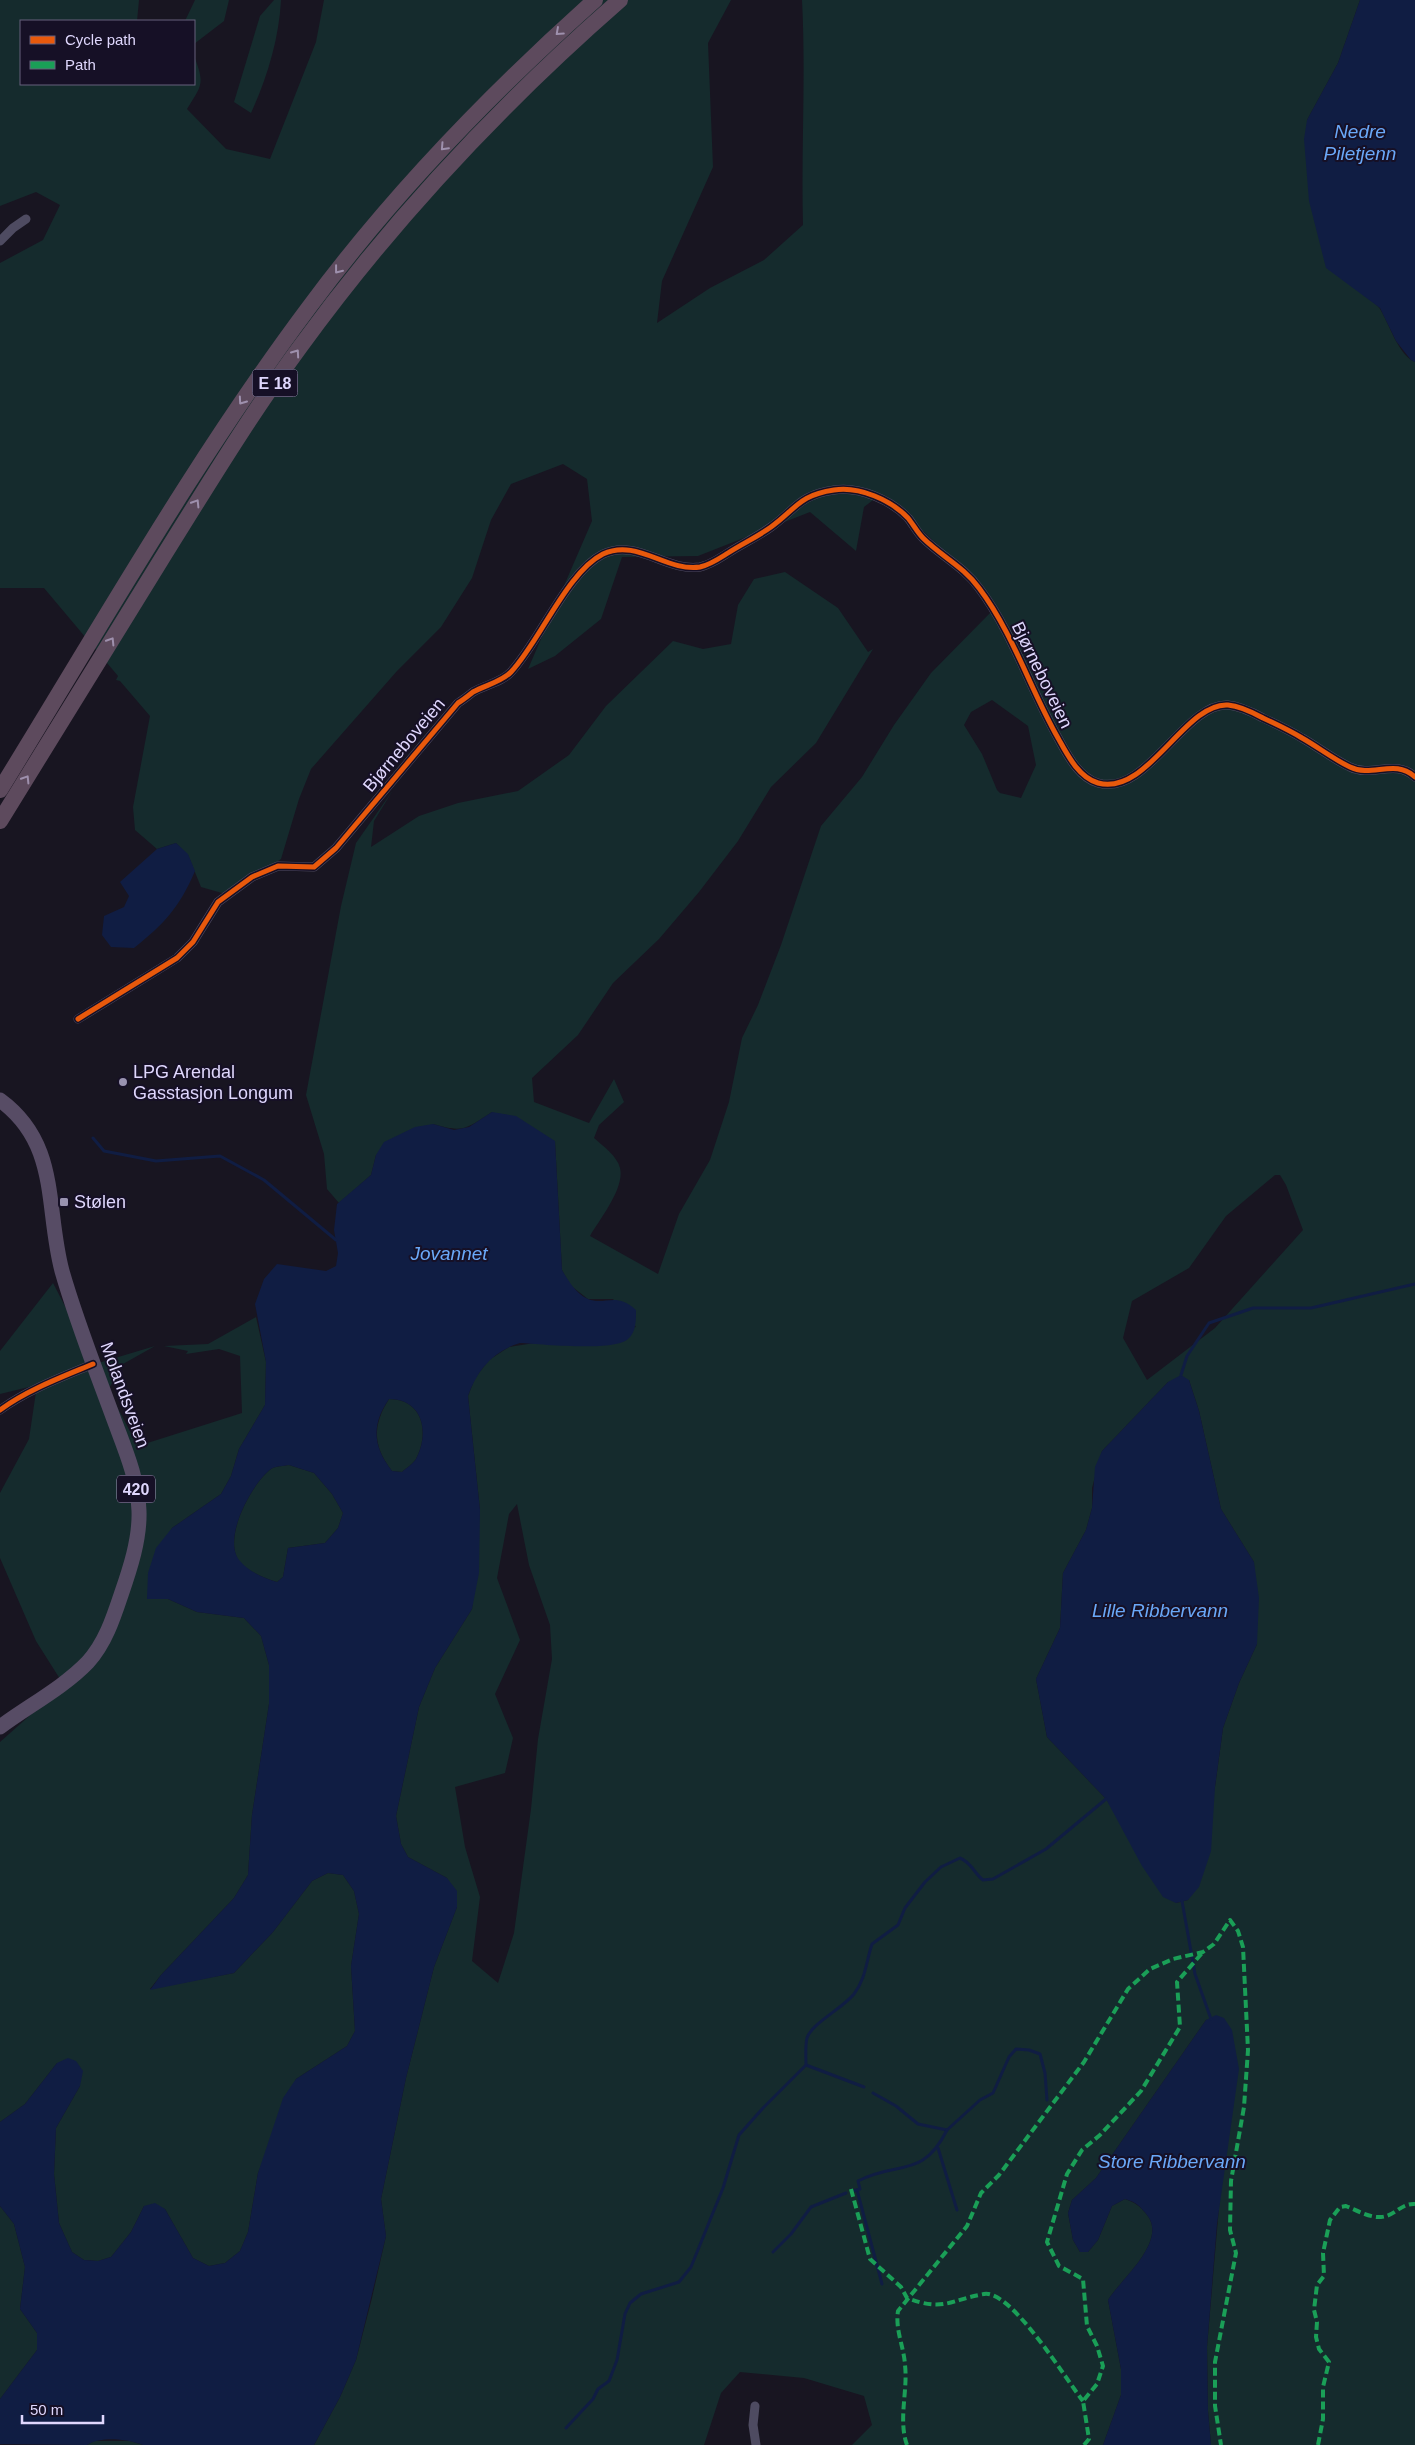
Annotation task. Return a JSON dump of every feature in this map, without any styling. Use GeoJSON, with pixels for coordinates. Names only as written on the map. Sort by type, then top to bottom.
{"type":"FeatureCollection","features":[{"type":"Feature","properties":{"kind":"highway","name":"E 18"},"geometry":{"type":"LineString","coordinates":[[0,790],[201,465],[235,412],[311,305],[377,222],[447,143],[516,73],[595,0]]}},
{"type":"Feature","properties":{"kind":"highway","name":"E 18"},"geometry":{"type":"LineString","coordinates":[[0,821],[244,427],[338,296],[400,220],[470,142],[548,64],[620,0]]}},
{"type":"Feature","properties":{"kind":"main road","name":"Molandsveien"},"geometry":{"type":"LineString","coordinates":[[0,1100],[25,1123],[43,1155],[48,1178],[57,1252],[68,1293],[126,1454],[138,1496],[137,1532],[132,1556],[112,1622],[98,1649],[78,1672],[0,1727]]}},
{"type":"Feature","properties":{"kind":"street"},"geometry":{"type":"LineString","coordinates":[[0,241],[13,228],[26,219]]}},
{"type":"Feature","properties":{"kind":"street","name":"Bjørneboveien"},"geometry":{"type":"LineString","coordinates":[[78,1019],[177,958],[193,942],[218,902],[252,877],[278,866],[314,867],[336,848],[458,704],[473,692],[509,675],[530,650],[565,593],[590,563],[604,553],[621,549],[634,550],[673,564],[700,567],[763,532],[806,497],[836,489],[866,493],[889,503],[908,518],[924,539],[964,569],[1004,626],[1035,696],[1066,753],[1078,770],[1095,782],[1107,784],[1127,779],[1155,759],[1199,716],[1213,707],[1227,705],[1248,710],[1299,736],[1350,767],[1369,772],[1390,767],[1402,768],[1415,777]]}},
{"type":"Feature","properties":{"kind":"street"},"geometry":{"type":"LineString","coordinates":[[0,1410],[42,1387],[93,1364]]}},
{"type":"Feature","properties":{"kind":"street"},"geometry":{"type":"LineString","coordinates":[[755,2406],[754,2426],[756,2445]]}},
{"type":"Feature","properties":{"kind":"green space"},"geometry":{"type":"Polygon","coordinates":[[[0,0],[139,0],[137,20],[20,20],[20,85],[195,85],[195,59],[201,79],[199,89],[187,109],[226,149],[270,159],[316,42],[324,0],[731,0],[708,43],[713,167],[662,281],[657,323],[710,288],[764,260],[803,225],[804,56],[802,0],[1360,0],[1338,63],[1307,120],[1362,294],[1378,307],[1399,346],[1415,362],[1415,2445],[1211,2445],[1208,2411],[1207,2347],[1221,2184],[1211,2019],[1206,2020],[1096,2178],[1072,2200],[1068,2213],[1073,2240],[1080,2252],[1088,2252],[1098,2240],[1112,2206],[1125,2199],[1135,2203],[1142,2209],[1152,2225],[1152,2236],[1147,2248],[1132,2271],[1108,2300],[1121,2369],[1121,2395],[1103,2445],[852,2445],[872,2425],[864,2396],[804,2378],[740,2372],[721,2393],[704,2445],[314,2445],[340,2397],[356,2360],[386,2236],[381,2199],[406,2078],[434,1967],[457,1907],[447,1878],[408,1857],[401,1844],[396,1816],[419,1707],[435,1668],[472,1609],[480,1510],[468,1396],[475,1378],[489,1360],[509,1347],[636,1327],[613,1299],[588,1299],[570,1285],[562,1270],[555,1142],[492,1112],[464,1128],[458,1129],[433,1124],[376,1155],[371,1175],[339,1203],[327,1189],[324,1154],[306,1095],[341,906],[356,843],[393,790],[374,821],[371,847],[419,816],[458,803],[518,791],[569,755],[606,706],[673,641],[703,649],[731,644],[738,605],[754,579],[785,572],[838,608],[868,652],[873,649],[816,743],[771,787],[738,841],[699,892],[659,939],[613,983],[578,1035],[532,1078],[534,1102],[589,1123],[614,1079],[624,1102],[599,1125],[594,1138],[616,1159],[621,1176],[611,1203],[590,1236],[658,1274],[679,1214],[710,1160],[729,1102],[742,1038],[758,1005],[781,945],[821,826],[862,777],[894,725],[931,673],[991,612],[969,575],[923,531],[877,497],[864,507],[856,551],[810,512],[698,556],[622,557],[601,619],[555,656],[528,669],[592,521],[587,479],[563,464],[511,484],[491,520],[472,578],[441,627],[397,671],[311,769],[299,799],[281,859],[229,895],[201,887],[188,855],[176,843],[157,849],[135,830],[133,807],[150,716],[120,681],[116,680],[118,676],[44,588],[0,588],[0,263],[43,240],[60,205],[36,192],[0,206],[0,0]],[[992,700],[971,712],[964,725],[982,754],[997,790],[1000,793],[1021,798],[1036,765],[1028,726],[992,700]],[[1275,1175],[1226,1216],[1189,1268],[1132,1301],[1123,1338],[1147,1380],[1215,1328],[1303,1230],[1286,1185],[1280,1175],[1275,1175]],[[1189,1380],[1168,1382],[1102,1451],[1092,1488],[1092,1508],[1086,1530],[1063,1573],[1060,1628],[1036,1679],[1047,1737],[1106,1799],[1176,1903],[1188,1900],[1215,1787],[1223,1728],[1239,1683],[1257,1644],[1254,1562],[1221,1509],[1199,1411],[1189,1380]],[[517,1504],[509,1514],[497,1578],[520,1640],[495,1694],[513,1738],[505,1773],[455,1787],[465,1847],[480,1897],[472,1961],[498,1983],[514,1933],[531,1809],[538,1739],[552,1659],[550,1625],[529,1565],[517,1504]]]}},
{"type":"Feature","properties":{"kind":"green space"},"geometry":{"type":"Polygon","coordinates":[[[195,0],[229,0],[224,21],[195,43],[195,20],[185,20],[195,0]]]}},
{"type":"Feature","properties":{"kind":"green space"},"geometry":{"type":"Polygon","coordinates":[[[274,0],[281,0],[275,44],[267,72],[251,113],[234,102],[260,16],[274,0]]]}},
{"type":"Feature","properties":{"kind":"green space"},"geometry":{"type":"Polygon","coordinates":[[[53,1283],[95,1364],[155,1346],[123,1364],[108,1390],[138,1446],[242,1413],[240,1356],[219,1349],[186,1354],[188,1351],[164,1346],[208,1344],[256,1317],[266,1362],[265,1405],[239,1449],[231,1476],[221,1494],[172,1528],[147,1599],[168,1599],[197,1612],[244,1618],[261,1636],[269,1665],[269,1704],[252,1815],[248,1875],[234,1898],[150,1989],[234,1973],[273,1932],[312,1881],[328,1873],[343,1875],[354,1891],[359,1914],[351,1966],[355,2031],[347,2046],[296,2079],[258,2173],[248,2232],[240,2251],[225,2263],[209,2266],[193,2258],[165,2209],[144,2206],[131,2232],[111,2257],[98,2261],[84,2260],[72,2252],[59,2223],[54,2174],[56,2128],[80,2086],[57,2063],[25,2104],[0,2122],[0,1742],[36,1710],[60,1679],[36,1641],[0,1558],[0,1493],[29,1439],[37,1385],[0,1394],[0,1351],[53,1283]]]}},
{"type":"Feature","properties":{"kind":"green space"},"geometry":{"type":"Polygon","coordinates":[[[389,1399],[410,1405],[416,1411],[423,1429],[420,1449],[416,1459],[402,1472],[392,1471],[378,1444],[377,1427],[383,1409],[389,1399]]]}},
{"type":"Feature","properties":{"kind":"green space"},"geometry":{"type":"Polygon","coordinates":[[[289,1465],[314,1473],[332,1494],[343,1513],[338,1528],[325,1543],[288,1548],[283,1577],[277,1582],[267,1579],[244,1566],[235,1552],[234,1540],[241,1513],[255,1486],[271,1469],[289,1465]]]}},
{"type":"Feature","properties":{"kind":"green space"},"geometry":{"type":"Polygon","coordinates":[[[0,2206],[14,2224],[25,2267],[20,2309],[37,2333],[37,2350],[0,2399],[0,2206]]]}},
{"type":"Feature","properties":{"kind":"green space"},"geometry":{"type":"Polygon","coordinates":[[[94,2441],[130,2441],[143,2445],[87,2445],[94,2441]]]}},
{"type":"Feature","properties":{"kind":"water","name":"Nedre Piletjenn"},"geometry":{"type":"Polygon","coordinates":[[[1360,0],[1415,0],[1415,362],[1411,360],[1396,341],[1380,308],[1326,268],[1309,201],[1304,139],[1307,120],[1338,63],[1360,0]]]}},
{"type":"Feature","properties":{"kind":"water"},"geometry":{"type":"Polygon","coordinates":[[[176,843],[188,854],[195,871],[177,905],[154,931],[134,948],[111,947],[102,935],[104,916],[124,907],[129,896],[120,882],[157,849],[176,843]]]}},
{"type":"Feature","properties":{"kind":"water","name":"Jovannet"},"geometry":{"type":"Polygon","coordinates":[[[492,1112],[516,1116],[555,1141],[562,1270],[576,1290],[584,1297],[594,1301],[617,1300],[629,1304],[636,1310],[636,1322],[631,1336],[620,1343],[593,1346],[560,1346],[520,1343],[510,1347],[494,1356],[481,1370],[468,1396],[480,1510],[479,1573],[472,1609],[435,1668],[419,1707],[396,1816],[401,1844],[408,1857],[447,1878],[457,1891],[457,1907],[434,1967],[406,2078],[381,2199],[386,2236],[356,2360],[340,2397],[314,2445],[143,2445],[115,2439],[100,2440],[87,2445],[0,2444],[0,2399],[37,2350],[37,2333],[20,2309],[25,2267],[14,2224],[0,2206],[0,2122],[25,2104],[57,2063],[68,2058],[76,2061],[83,2071],[80,2086],[56,2128],[54,2174],[59,2223],[72,2252],[84,2260],[98,2261],[111,2257],[131,2232],[144,2206],[155,2203],[165,2209],[193,2258],[209,2266],[225,2263],[240,2251],[248,2232],[258,2173],[283,2098],[296,2079],[347,2046],[355,2031],[351,1966],[359,1914],[354,1891],[343,1875],[328,1873],[312,1881],[273,1932],[234,1973],[150,1990],[161,1975],[234,1898],[248,1875],[252,1815],[269,1704],[269,1665],[261,1636],[244,1618],[197,1612],[168,1599],[147,1599],[148,1573],[156,1548],[172,1528],[221,1494],[231,1476],[239,1449],[265,1405],[266,1362],[255,1304],[264,1279],[277,1264],[326,1271],[336,1266],[338,1253],[334,1230],[337,1204],[371,1175],[376,1155],[384,1142],[415,1127],[433,1124],[454,1130],[469,1127],[492,1112]],[[389,1399],[379,1418],[377,1427],[378,1445],[392,1471],[402,1472],[416,1459],[420,1449],[423,1429],[416,1411],[410,1405],[389,1399]],[[289,1465],[271,1469],[255,1486],[241,1512],[234,1540],[235,1552],[244,1565],[257,1574],[277,1582],[283,1577],[288,1548],[325,1543],[338,1528],[343,1513],[332,1494],[314,1473],[289,1465]]]}},
{"type":"Feature","properties":{"kind":"water","name":"Lille Ribbervann"},"geometry":{"type":"Polygon","coordinates":[[[1181,1375],[1189,1380],[1199,1411],[1221,1509],[1254,1562],[1259,1598],[1257,1644],[1239,1683],[1223,1728],[1215,1787],[1211,1851],[1199,1887],[1188,1900],[1176,1903],[1163,1897],[1142,1866],[1106,1799],[1047,1737],[1036,1679],[1060,1628],[1063,1573],[1086,1530],[1092,1508],[1095,1467],[1102,1451],[1168,1382],[1181,1375]]]}},
{"type":"Feature","properties":{"kind":"water","name":"Store Ribbervann"},"geometry":{"type":"Polygon","coordinates":[[[1216,2015],[1224,2018],[1232,2030],[1239,2069],[1217,2224],[1207,2347],[1208,2411],[1211,2445],[1103,2445],[1121,2395],[1121,2369],[1108,2300],[1132,2271],[1147,2248],[1152,2236],[1152,2225],[1140,2207],[1125,2199],[1112,2206],[1098,2240],[1088,2252],[1080,2252],[1073,2240],[1068,2213],[1072,2200],[1096,2178],[1206,2020],[1216,2015]]]}},
{"type":"Feature","properties":{"kind":"waterway"},"geometry":{"type":"LineString","coordinates":[[93,1138],[104,1151],[156,1161],[220,1156],[264,1180],[336,1240]]}},
{"type":"Feature","properties":{"kind":"waterway"},"geometry":{"type":"LineString","coordinates":[[1181,1375],[1187,1356],[1209,1323],[1253,1308],[1311,1308],[1415,1284]]}},
{"type":"Feature","properties":{"kind":"waterway"},"geometry":{"type":"LineString","coordinates":[[566,2428],[593,2399],[598,2389],[609,2381],[617,2360],[625,2314],[630,2303],[641,2294],[679,2282],[691,2267],[723,2188],[739,2135],[806,2065],[806,2041],[810,2033],[814,2027],[854,1994],[863,1976],[872,1944],[898,1925],[905,1908],[925,1882],[941,1867],[960,1858],[967,1862],[983,1880],[993,1879],[1046,1849],[1106,1799]]}},
{"type":"Feature","properties":{"kind":"waterway"},"geometry":{"type":"LineString","coordinates":[[1182,1901],[1195,1974],[1211,2019]]}},
{"type":"Feature","properties":{"kind":"waterway"},"geometry":{"type":"LineString","coordinates":[[873,2093],[896,2106],[918,2124],[947,2130],[980,2100],[993,2093],[1009,2057],[1016,2049],[1029,2050],[1040,2054],[1045,2073],[1047,2100]]}},
{"type":"Feature","properties":{"kind":"waterway"},"geometry":{"type":"LineString","coordinates":[[806,2065],[864,2087]]}},
{"type":"Feature","properties":{"kind":"waterway"},"geometry":{"type":"LineString","coordinates":[[853,2191],[860,2189],[858,2181],[885,2171],[918,2163],[938,2146],[947,2130]]}},
{"type":"Feature","properties":{"kind":"waterway"},"geometry":{"type":"LineString","coordinates":[[938,2148],[957,2210]]}},
{"type":"Feature","properties":{"kind":"waterway"},"geometry":{"type":"LineString","coordinates":[[857,2190],[882,2284]]}},
{"type":"Feature","properties":{"kind":"waterway"},"geometry":{"type":"LineString","coordinates":[[773,2252],[791,2234],[811,2207],[846,2193]]}},
{"type":"Feature","properties":{"kind":"marked path"},"geometry":{"type":"LineString","coordinates":[[907,2445],[903,2426],[906,2375],[897,2318],[898,2311],[967,2226],[981,2193],[999,2175],[1084,2062],[1128,1989],[1150,1969],[1173,1959],[1203,1952],[1214,1944],[1230,1920],[1238,1931],[1243,1947],[1248,2050],[1244,2107],[1231,2181],[1230,2230],[1236,2253],[1215,2362],[1215,2406],[1221,2445]]}},
{"type":"Feature","properties":{"kind":"marked path"},"geometry":{"type":"LineString","coordinates":[[1084,2445],[1089,2439],[1083,2401],[1097,2384],[1103,2366],[1097,2346],[1087,2326],[1083,2279],[1059,2266],[1047,2242],[1067,2174],[1082,2150],[1100,2135],[1141,2091],[1180,2027],[1177,1982],[1203,1952]]}},
{"type":"Feature","properties":{"kind":"marked path"},"geometry":{"type":"LineString","coordinates":[[851,2189],[870,2259],[901,2287],[907,2298],[930,2304],[947,2304],[972,2296],[984,2294],[995,2296],[1009,2306],[1023,2320],[1083,2401]]}},
{"type":"Feature","properties":{"kind":"marked path"},"geometry":{"type":"LineString","coordinates":[[1318,2445],[1323,2419],[1323,2387],[1329,2362],[1319,2349],[1314,2310],[1317,2285],[1324,2276],[1323,2253],[1330,2220],[1340,2207],[1346,2206],[1368,2215],[1381,2217],[1406,2205],[1415,2204]]}},
{"type":"Feature","properties":{"kind":"cycle path"},"geometry":{"type":"LineString","coordinates":[[78,1019],[177,958],[193,942],[218,902],[252,877],[278,866],[314,867],[336,848],[458,703],[473,692],[498,681],[511,672],[533,643],[566,591],[590,563],[603,554],[616,550],[628,550],[640,552],[675,565],[687,567],[704,566],[766,531],[805,499],[822,492],[844,489],[854,490],[864,492],[893,505],[908,518],[923,538],[973,581],[991,605],[1012,642],[1065,751],[1079,770],[1091,780],[1098,783],[1116,784],[1133,776],[1149,764],[1196,718],[1212,708],[1228,705],[1246,710],[1282,727],[1350,767],[1367,771],[1391,768],[1400,769],[1415,777]]}},
{"type":"Feature","properties":{"kind":"cycle path"},"geometry":{"type":"LineString","coordinates":[[0,1410],[33,1390],[93,1364]]}},
{"type":"Feature","properties":{"kind":"place","name":"LPG Arendal Gasstasjon Longum"},"geometry":{"type":"Point","coordinates":[123,1082]}},
{"type":"Feature","properties":{"kind":"place","name":"Stølen"},"geometry":{"type":"Point","coordinates":[64,1202]}}]}
